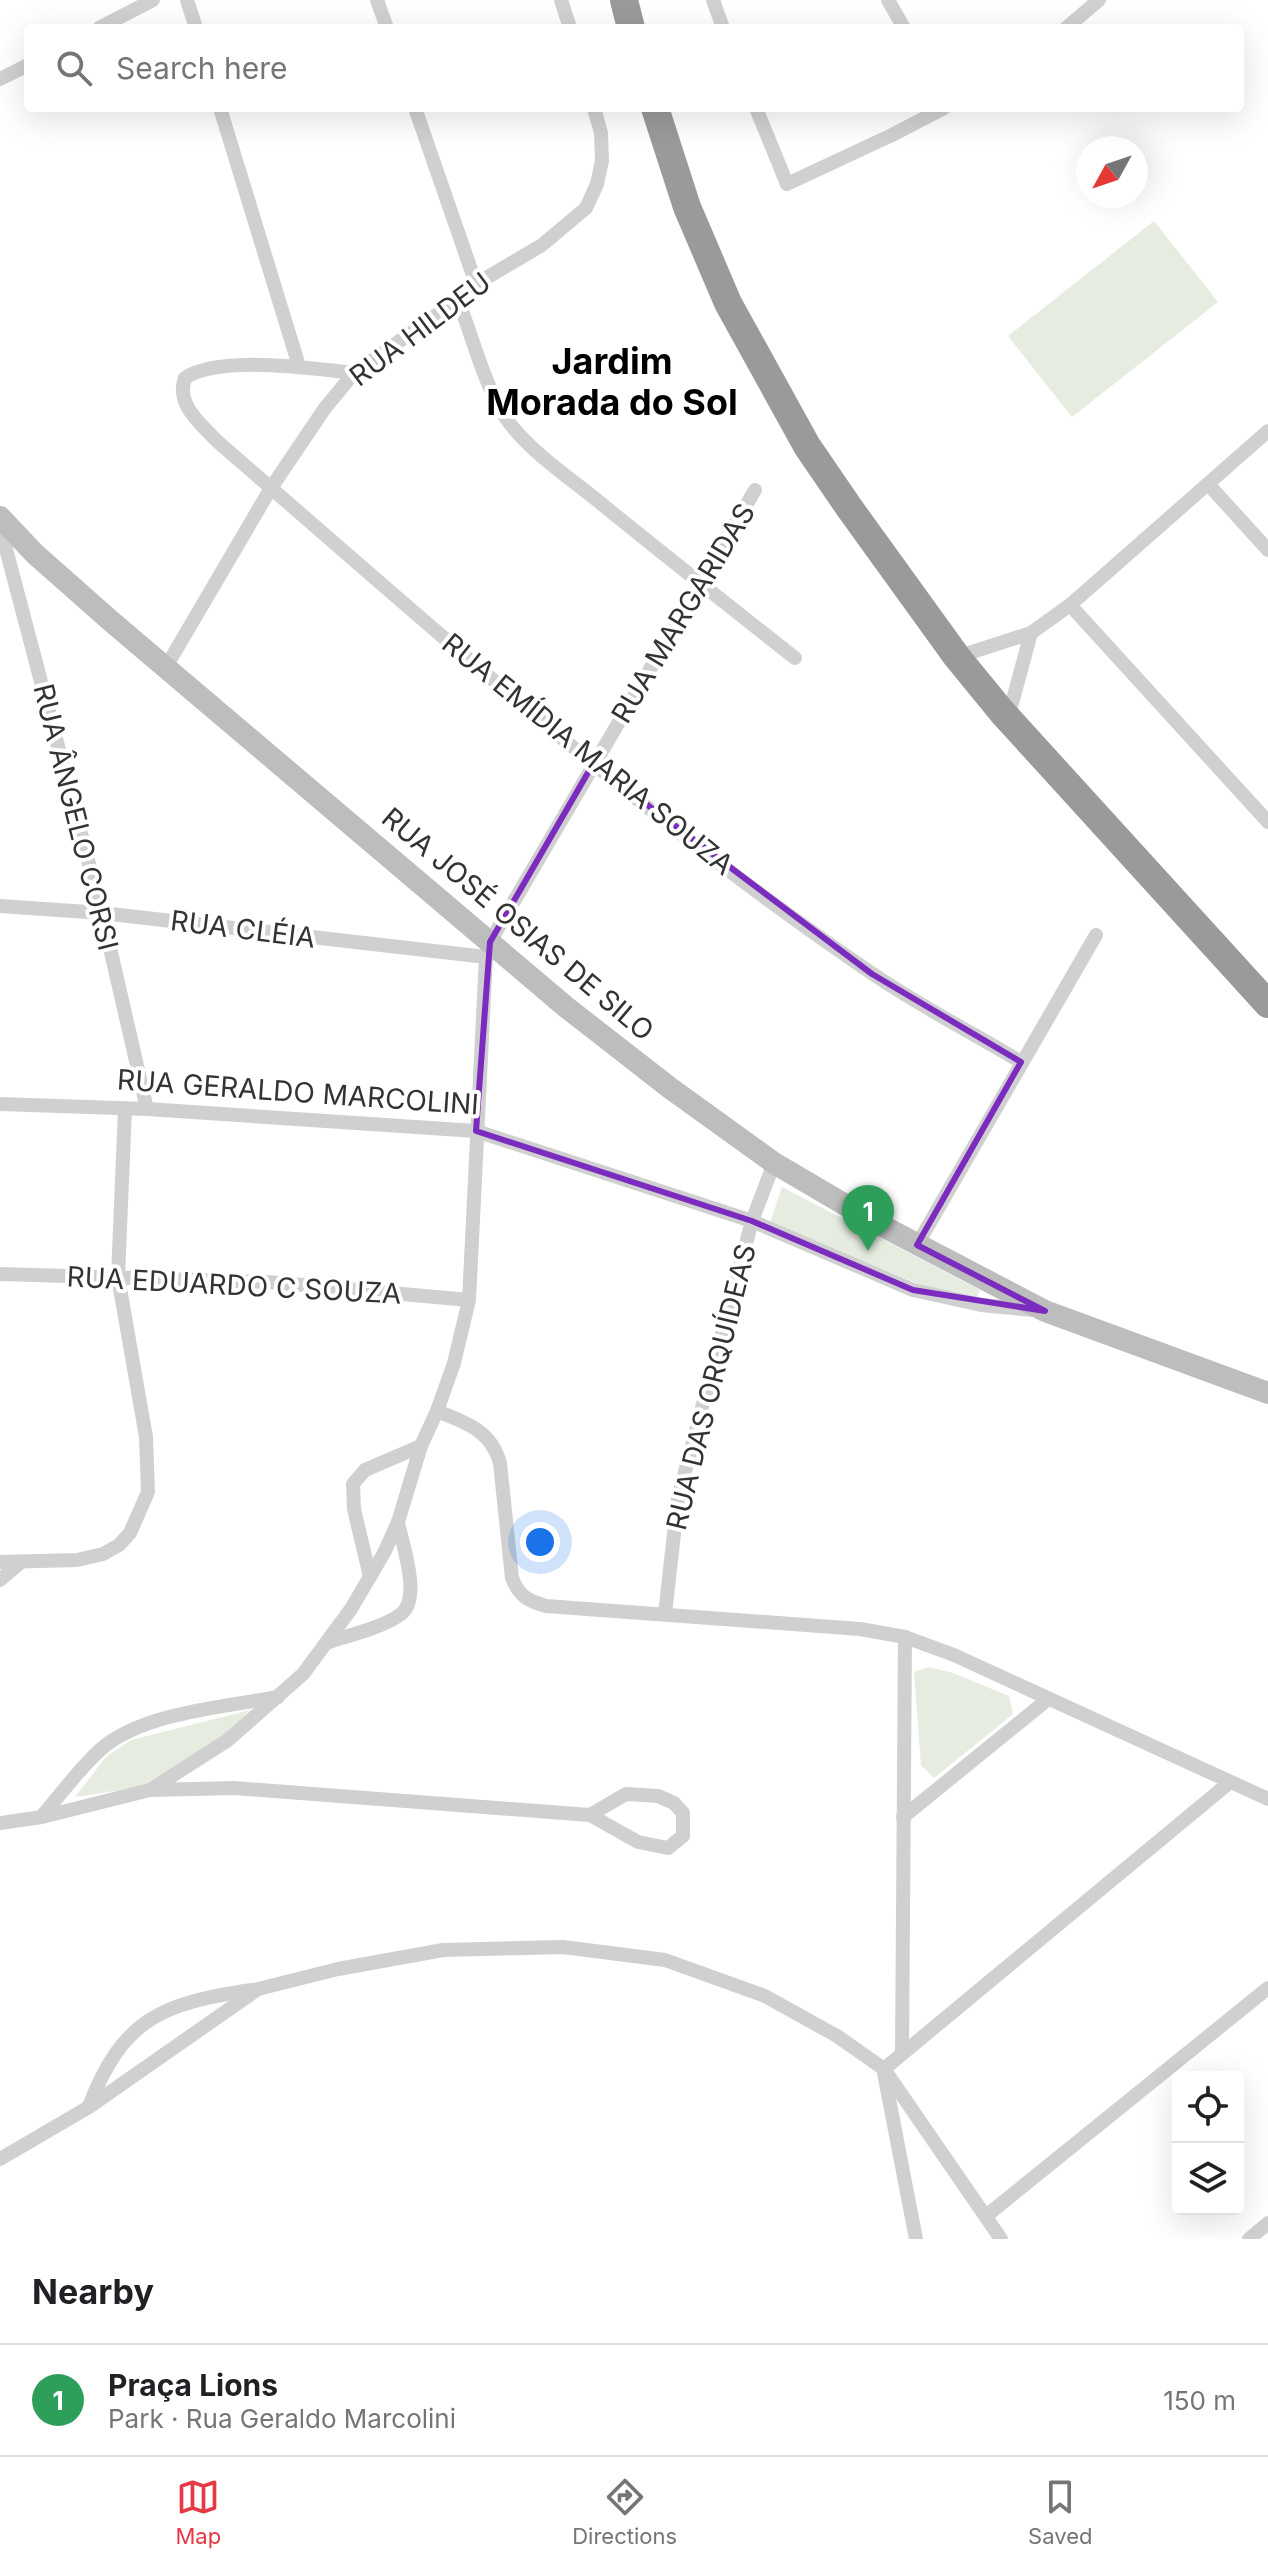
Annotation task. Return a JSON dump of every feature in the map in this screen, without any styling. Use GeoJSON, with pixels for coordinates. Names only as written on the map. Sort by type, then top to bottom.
{"type":"FeatureCollection","features":[{"type":"Feature","properties":{"kind":"highway"},"geometry":{"type":"LineString","coordinates":[[624,0],[630,24]]}},
{"type":"Feature","properties":{"kind":"highway"},"geometry":{"type":"LineString","coordinates":[[656,112],[687,207],[728,303],[807,446],[957,657],[1008,719],[1268,1004]]}},
{"type":"Feature","properties":{"kind":"street"},"geometry":{"type":"LineString","coordinates":[[107,24],[153,0]]}},
{"type":"Feature","properties":{"kind":"street"},"geometry":{"type":"LineString","coordinates":[[187,0],[195,24]]}},
{"type":"Feature","properties":{"kind":"street"},"geometry":{"type":"LineString","coordinates":[[377,0],[386,24]]}},
{"type":"Feature","properties":{"kind":"street"},"geometry":{"type":"LineString","coordinates":[[561,0],[569,24]]}},
{"type":"Feature","properties":{"kind":"street"},"geometry":{"type":"LineString","coordinates":[[713,0],[722,24]]}},
{"type":"Feature","properties":{"kind":"street"},"geometry":{"type":"LineString","coordinates":[[888,0],[902,24]]}},
{"type":"Feature","properties":{"kind":"street"},"geometry":{"type":"LineString","coordinates":[[1071,24],[1099,0]]}},
{"type":"Feature","properties":{"kind":"street"},"geometry":{"type":"LineString","coordinates":[[0,79],[24,67]]}},
{"type":"Feature","properties":{"kind":"street"},"geometry":{"type":"LineString","coordinates":[[221,112],[299,366],[354,373]]}},
{"type":"Feature","properties":{"kind":"street"},"geometry":{"type":"LineString","coordinates":[[416,112],[476,284]]}},
{"type":"Feature","properties":{"kind":"street","name":"RUA HILDEU"},"geometry":{"type":"LineString","coordinates":[[166,667],[271,488],[325,408],[354,373],[476,284],[542,245],[586,208],[597,184],[602,161],[601,133],[595,112]]}},
{"type":"Feature","properties":{"kind":"street"},"geometry":{"type":"LineString","coordinates":[[758,112],[787,184],[936,112]]}},
{"type":"Feature","properties":{"kind":"street"},"geometry":{"type":"LineString","coordinates":[[458,300],[496,399],[512,424],[544,457],[795,658]]}},
{"type":"Feature","properties":{"kind":"street","name":"RUA EMÍDIA MARIA SOUZA"},"geometry":{"type":"LineString","coordinates":[[299,366],[201,370],[185,378],[182,386],[186,406],[218,442],[593,764],[734,874],[872,974],[1021,1062]]}},
{"type":"Feature","properties":{"kind":"street"},"geometry":{"type":"LineString","coordinates":[[957,657],[1031,633],[1070,605],[1268,431]]}},
{"type":"Feature","properties":{"kind":"street"},"geometry":{"type":"LineString","coordinates":[[1208,484],[1268,550]]}},
{"type":"Feature","properties":{"kind":"street","name":"RUA MARGARIDAS"},"geometry":{"type":"LineString","coordinates":[[488,950],[593,764],[755,490]]}},
{"type":"Feature","properties":{"kind":"street","name":"RUA JOSÉ OSIAS DE SILO"},"geometry":{"type":"LineString","coordinates":[[0,517],[35,554],[488,950],[774,1163],[917,1245],[1045,1311]]}},
{"type":"Feature","properties":{"kind":"street","name":"RUA ÂNGELO CORSI"},"geometry":{"type":"LineString","coordinates":[[0,526],[102,913],[147,1109]]}},
{"type":"Feature","properties":{"kind":"street"},"geometry":{"type":"LineString","coordinates":[[1070,605],[1268,822]]}},
{"type":"Feature","properties":{"kind":"street"},"geometry":{"type":"LineString","coordinates":[[1008,719],[1031,633]]}},
{"type":"Feature","properties":{"kind":"street","name":"RUA CLÉIA"},"geometry":{"type":"LineString","coordinates":[[0,906],[488,950]]}},
{"type":"Feature","properties":{"kind":"street"},"geometry":{"type":"LineString","coordinates":[[917,1245],[1096,935]]}},
{"type":"Feature","properties":{"kind":"street"},"geometry":{"type":"LineString","coordinates":[[150,1790],[228,1740],[303,1674],[329,1642],[370,1577],[398,1522],[421,1446],[454,1363],[469,1295],[488,950]]}},
{"type":"Feature","properties":{"kind":"street","name":"RUA GERALDO MARCOLINI"},"geometry":{"type":"LineString","coordinates":[[0,1104],[147,1109],[476,1131],[752,1221],[913,1290],[981,1305],[1045,1311],[1268,1393]]}},
{"type":"Feature","properties":{"kind":"street"},"geometry":{"type":"LineString","coordinates":[[0,1562],[77,1560],[103,1554],[119,1545],[138,1520],[148,1492],[146,1437],[118,1277],[125,1109]]}},
{"type":"Feature","properties":{"kind":"street","name":"RUA DAS ORQUÍDEAS"},"geometry":{"type":"LineString","coordinates":[[665,1614],[678,1498],[752,1221],[774,1163]]}},
{"type":"Feature","properties":{"kind":"street","name":"RUA EDUARDO C SOUZA"},"geometry":{"type":"LineString","coordinates":[[0,1274],[268,1282],[469,1295]]}},
{"type":"Feature","properties":{"kind":"street"},"geometry":{"type":"LineString","coordinates":[[437,1411],[477,1428],[496,1448],[509,1565],[518,1592],[524,1598],[546,1606],[860,1629],[905,1637],[954,1655],[1268,1799]]}},
{"type":"Feature","properties":{"kind":"street"},"geometry":{"type":"LineString","coordinates":[[370,1577],[354,1509],[353,1484],[365,1470],[421,1446]]}},
{"type":"Feature","properties":{"kind":"street"},"geometry":{"type":"LineString","coordinates":[[329,1642],[385,1622],[401,1615],[406,1609],[411,1595],[410,1581],[398,1522]]}},
{"type":"Feature","properties":{"kind":"street"},"geometry":{"type":"LineString","coordinates":[[0,1580],[20,1563]]}},
{"type":"Feature","properties":{"kind":"street"},"geometry":{"type":"LineString","coordinates":[[902,2053],[905,1637]]}},
{"type":"Feature","properties":{"kind":"street"},"geometry":{"type":"LineString","coordinates":[[42,1817],[84,1767],[119,1736],[171,1718],[278,1697]]}},
{"type":"Feature","properties":{"kind":"street"},"geometry":{"type":"LineString","coordinates":[[903,1817],[1047,1700]]}},
{"type":"Feature","properties":{"kind":"street"},"geometry":{"type":"LineString","coordinates":[[884,2069],[1230,1782]]}},
{"type":"Feature","properties":{"kind":"street"},"geometry":{"type":"LineString","coordinates":[[0,1823],[42,1817],[150,1790],[234,1788],[590,1815],[647,1846],[668,1848],[683,1836],[683,1813],[674,1803],[658,1796],[626,1794],[590,1815]]}},
{"type":"Feature","properties":{"kind":"street"},"geometry":{"type":"LineString","coordinates":[[89,2107],[99,2080],[136,2030],[163,2010],[201,1997],[258,1989],[338,1969],[443,1950],[563,1947],[665,1960],[765,1996],[837,2036],[884,2069],[1001,2239]]}},
{"type":"Feature","properties":{"kind":"street"},"geometry":{"type":"LineString","coordinates":[[986,2216],[1268,1988]]}},
{"type":"Feature","properties":{"kind":"street"},"geometry":{"type":"LineString","coordinates":[[0,2159],[89,2107],[258,1989]]}},
{"type":"Feature","properties":{"kind":"street"},"geometry":{"type":"LineString","coordinates":[[884,2069],[916,2239]]}},
{"type":"Feature","properties":{"kind":"street"},"geometry":{"type":"LineString","coordinates":[[1249,2239],[1268,2223]]}},
{"type":"Feature","properties":{"kind":"highlighted area"},"geometry":{"type":"Polygon","coordinates":[[[593,764],[872,974],[1021,1062],[917,1245],[1045,1311],[913,1290],[752,1221],[476,1131],[490,942],[593,764]]]}},
{"type":"Feature","properties":{"kind":"shaded area"},"geometry":{"type":"Polygon","coordinates":[[[1154,221],[1218,302],[1072,417],[1008,336],[1154,221]]]}},
{"type":"Feature","properties":{"kind":"shaded area"},"geometry":{"type":"Polygon","coordinates":[[[782,1187],[980,1290],[976,1299],[926,1287],[770,1223],[782,1187]]]}},
{"type":"Feature","properties":{"kind":"shaded area"},"geometry":{"type":"Polygon","coordinates":[[[929,1667],[953,1673],[1009,1696],[1013,1714],[934,1778],[921,1765],[914,1672],[929,1667]]]}},
{"type":"Feature","properties":{"kind":"shaded area"},"geometry":{"type":"Polygon","coordinates":[[[250,1710],[221,1740],[140,1787],[75,1797],[106,1757],[131,1740],[250,1710]]]}},
{"type":"Feature","properties":{"kind":"place","name":"Praça Lions"},"geometry":{"type":"Point","coordinates":[868,1251]}},
{"type":"Feature","properties":{"kind":"district","name":"Jardim Morada do Sol"},"geometry":{"type":"Point","coordinates":[612,382]}}]}
